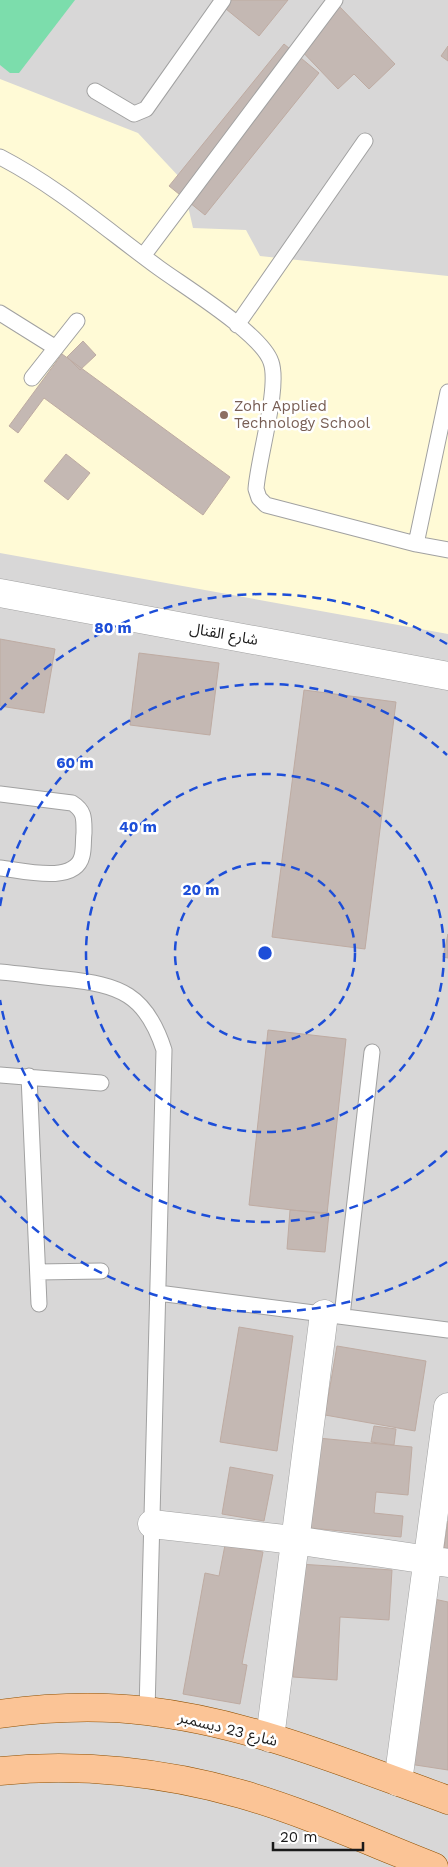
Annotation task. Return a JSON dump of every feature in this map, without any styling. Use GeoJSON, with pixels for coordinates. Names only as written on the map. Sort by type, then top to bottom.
{"type":"FeatureCollection","features":[{"type":"Feature","properties":{"kind":"main road","name":"شارع 23 ديسمبر"},"geometry":{"type":"LineString","coordinates":[[0,1714],[34,1709],[90,1707],[147,1711],[200,1719],[270,1738],[448,1800]]}},
{"type":"Feature","properties":{"kind":"main road"},"geometry":{"type":"LineString","coordinates":[[0,1771],[59,1768],[105,1770],[196,1783],[285,1808],[434,1867]]}},
{"type":"Feature","properties":{"kind":"street","name":"شارع القنال"},"geometry":{"type":"LineString","coordinates":[[0,592],[448,676]]}},
{"type":"Feature","properties":{"kind":"street"},"geometry":{"type":"LineString","coordinates":[[270,1738],[294,1540],[333,1315]]}},
{"type":"Feature","properties":{"kind":"street"},"geometry":{"type":"LineString","coordinates":[[398,1782],[437,1561],[448,1407]]}},
{"type":"Feature","properties":{"kind":"street"},"geometry":{"type":"LineString","coordinates":[[152,1524],[294,1540],[437,1561]]}},
{"type":"Feature","properties":{"kind":"lane"},"geometry":{"type":"LineString","coordinates":[[95,91],[134,114],[146,109],[223,0]]}},
{"type":"Feature","properties":{"kind":"lane"},"geometry":{"type":"LineString","coordinates":[[143,256],[334,0]]}},
{"type":"Feature","properties":{"kind":"lane"},"geometry":{"type":"LineString","coordinates":[[237,325],[365,141]]}},
{"type":"Feature","properties":{"kind":"lane"},"geometry":{"type":"LineString","coordinates":[[0,157],[56,191],[237,325],[266,351],[274,376],[256,490],[259,498],[266,505],[416,544],[448,550]]}},
{"type":"Feature","properties":{"kind":"lane"},"geometry":{"type":"LineString","coordinates":[[0,314],[56,348]]}},
{"type":"Feature","properties":{"kind":"lane"},"geometry":{"type":"LineString","coordinates":[[32,378],[78,321]]}},
{"type":"Feature","properties":{"kind":"lane"},"geometry":{"type":"LineString","coordinates":[[416,544],[448,392]]}},
{"type":"Feature","properties":{"kind":"lane"},"geometry":{"type":"LineString","coordinates":[[0,794],[72,803],[83,813],[85,820],[82,857],[71,870],[56,874],[0,868]]}},
{"type":"Feature","properties":{"kind":"lane"},"geometry":{"type":"LineString","coordinates":[[0,972],[107,985],[127,994],[144,1010],[157,1028],[164,1050],[147,1711]]}},
{"type":"Feature","properties":{"kind":"lane"},"geometry":{"type":"LineString","coordinates":[[333,1315],[372,1052]]}},
{"type":"Feature","properties":{"kind":"lane"},"geometry":{"type":"LineString","coordinates":[[0,1075],[100,1083]]}},
{"type":"Feature","properties":{"kind":"lane"},"geometry":{"type":"LineString","coordinates":[[28,1076],[39,1304]]}},
{"type":"Feature","properties":{"kind":"lane"},"geometry":{"type":"LineString","coordinates":[[38,1272],[101,1271]]}},
{"type":"Feature","properties":{"kind":"lane"},"geometry":{"type":"LineString","coordinates":[[158,1293],[448,1330]]}},
{"type":"Feature","properties":{"kind":"shaded area"},"geometry":{"type":"Polygon","coordinates":[[[0,0],[448,0],[448,1867],[0,1867],[0,0]]]}},
{"type":"Feature","properties":{"kind":"shaded area","name":"Zohr Applied Technology School"},"geometry":{"type":"Polygon","coordinates":[[[0,79],[138,133],[182,180],[193,228],[246,230],[260,256],[448,276],[448,634],[0,553],[0,79]]]}},
{"type":"Feature","properties":{"kind":"green space"},"geometry":{"type":"Polygon","coordinates":[[[0,0],[75,0],[19,73],[10,73],[0,65],[0,0]]]}},
{"type":"Feature","properties":{"kind":"building"},"geometry":{"type":"Polygon","coordinates":[[[215,0],[288,0],[259,36],[215,0]]]}},
{"type":"Feature","properties":{"kind":"building"},"geometry":{"type":"Polygon","coordinates":[[[338,5],[395,64],[369,89],[354,74],[338,89],[296,45],[338,5]]]}},
{"type":"Feature","properties":{"kind":"building"},"geometry":{"type":"Polygon","coordinates":[[[284,44],[319,73],[205,215],[169,186],[284,44]]]}},
{"type":"Feature","properties":{"kind":"building"},"geometry":{"type":"Polygon","coordinates":[[[448,46],[448,61],[441,56],[448,46]]]}},
{"type":"Feature","properties":{"kind":"building"},"geometry":{"type":"Polygon","coordinates":[[[83,341],[96,355],[80,370],[67,357],[83,341]]]}},
{"type":"Feature","properties":{"kind":"building"},"geometry":{"type":"Polygon","coordinates":[[[62,354],[230,477],[203,515],[44,398],[18,433],[9,426],[62,354]]]}},
{"type":"Feature","properties":{"kind":"building"},"geometry":{"type":"Polygon","coordinates":[[[66,454],[90,473],[68,500],[44,481],[66,454]]]}},
{"type":"Feature","properties":{"kind":"building"},"geometry":{"type":"Polygon","coordinates":[[[0,639],[55,649],[44,713],[0,706],[0,639]]]}},
{"type":"Feature","properties":{"kind":"building"},"geometry":{"type":"Polygon","coordinates":[[[139,653],[219,663],[210,735],[130,725],[139,653]]]}},
{"type":"Feature","properties":{"kind":"building"},"geometry":{"type":"Polygon","coordinates":[[[304,690],[396,702],[365,949],[272,937],[304,690]]]}},
{"type":"Feature","properties":{"kind":"building"},"geometry":{"type":"Polygon","coordinates":[[[448,934],[448,958],[443,957],[448,934]]]}},
{"type":"Feature","properties":{"kind":"building"},"geometry":{"type":"Polygon","coordinates":[[[268,1030],[346,1039],[327,1214],[249,1205],[268,1030]]]}},
{"type":"Feature","properties":{"kind":"building"},"geometry":{"type":"Polygon","coordinates":[[[290,1210],[329,1213],[325,1252],[287,1249],[290,1210]]]}},
{"type":"Feature","properties":{"kind":"building"},"geometry":{"type":"Polygon","coordinates":[[[239,1327],[293,1336],[277,1451],[220,1442],[239,1327]]]}},
{"type":"Feature","properties":{"kind":"building"},"geometry":{"type":"Polygon","coordinates":[[[337,1346],[426,1361],[415,1431],[325,1415],[337,1346]]]}},
{"type":"Feature","properties":{"kind":"building"},"geometry":{"type":"Polygon","coordinates":[[[374,1426],[396,1429],[394,1445],[371,1442],[374,1426]]]}},
{"type":"Feature","properties":{"kind":"building"},"geometry":{"type":"Polygon","coordinates":[[[318,1438],[412,1447],[408,1495],[376,1492],[374,1513],[403,1516],[401,1537],[311,1528],[318,1438]]]}},
{"type":"Feature","properties":{"kind":"building"},"geometry":{"type":"Polygon","coordinates":[[[230,1467],[273,1475],[264,1521],[222,1514],[230,1467]]]}},
{"type":"Feature","properties":{"kind":"building"},"geometry":{"type":"Polygon","coordinates":[[[448,1521],[448,1548],[444,1548],[448,1521]]]}},
{"type":"Feature","properties":{"kind":"building"},"geometry":{"type":"Polygon","coordinates":[[[225,1545],[263,1552],[242,1664],[247,1665],[240,1704],[183,1694],[205,1573],[219,1576],[225,1545]]]}},
{"type":"Feature","properties":{"kind":"building"},"geometry":{"type":"Polygon","coordinates":[[[299,1564],[392,1570],[389,1620],[340,1617],[337,1680],[293,1677],[299,1564]]]}},
{"type":"Feature","properties":{"kind":"building"},"geometry":{"type":"Polygon","coordinates":[[[434,1599],[448,1602],[448,1770],[409,1764],[434,1599]]]}},
{"type":"Feature","properties":{"kind":"place","name":"Zohr Applied Technology School"},"geometry":{"type":"Point","coordinates":[224,415]}}]}
